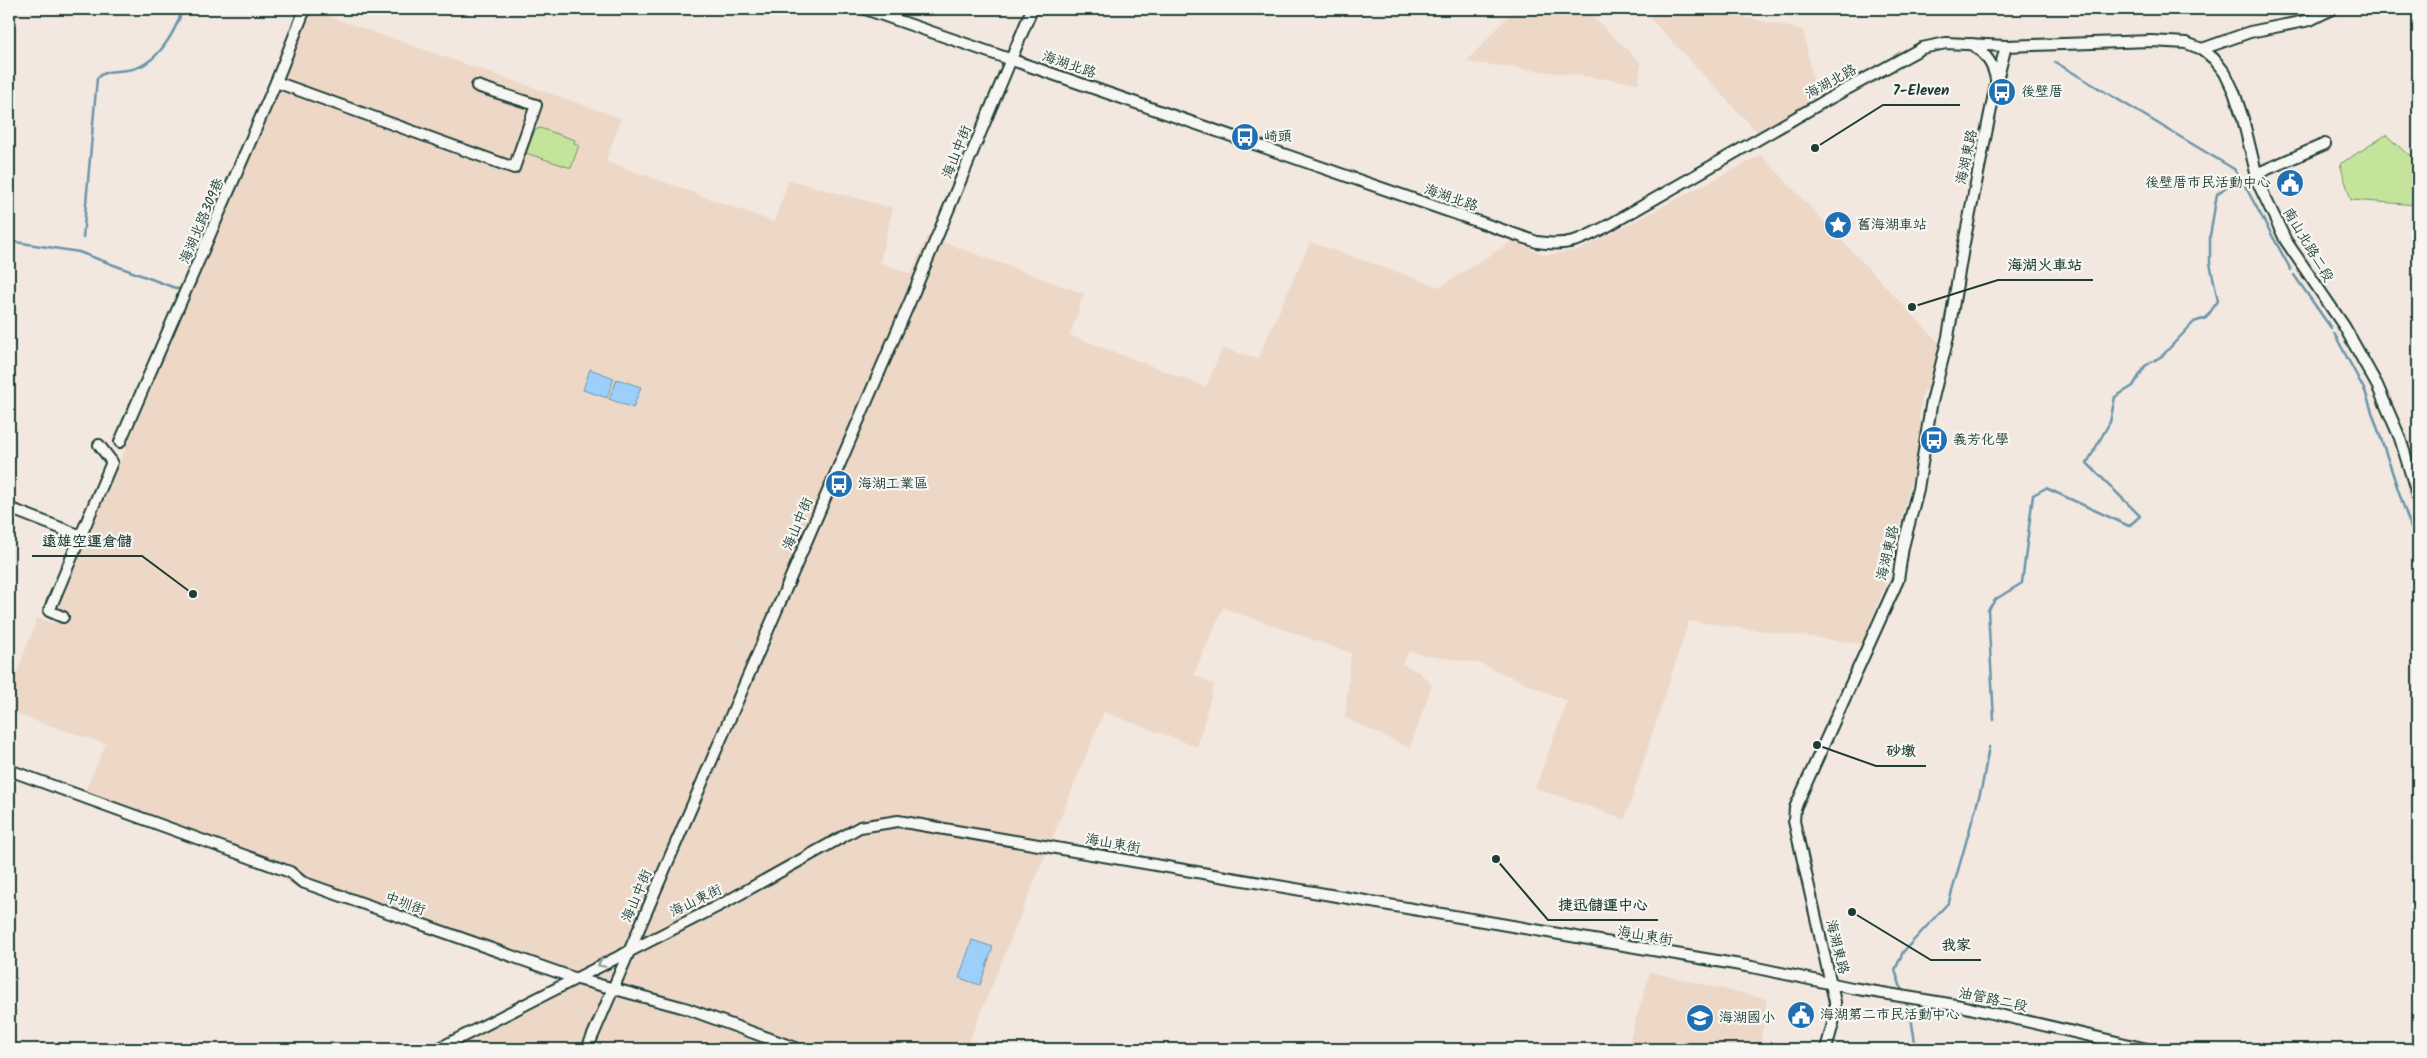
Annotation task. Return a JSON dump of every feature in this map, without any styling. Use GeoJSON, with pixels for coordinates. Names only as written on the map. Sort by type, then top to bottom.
{"type":"FeatureCollection","features":[{"type":"Feature","properties":{"kind":"street","name":"海湖北路309巷"},"geometry":{"type":"LineString","coordinates":[[120,442],[276,82],[305,9]]}},
{"type":"Feature","properties":{"kind":"street","name":"海湖北路"},"geometry":{"type":"LineString","coordinates":[[865,9],[1537,242],[1556,245],[1578,242],[1922,48],[1946,43],[2006,46]]}},
{"type":"Feature","properties":{"kind":"street","name":"海山中街"},"geometry":{"type":"LineString","coordinates":[[587,1049],[628,950],[907,307],[1032,9]]}},
{"type":"Feature","properties":{"kind":"street"},"geometry":{"type":"LineString","coordinates":[[2202,49],[2250,32],[2310,20],[2332,9]]}},
{"type":"Feature","properties":{"kind":"street","name":"南山北路二段"},"geometry":{"type":"LineString","coordinates":[[2006,46],[2151,42],[2186,43],[2202,49],[2214,59],[2225,73],[2234,92],[2259,186],[2286,241],[2344,326],[2377,385],[2400,438],[2418,497]]}},
{"type":"Feature","properties":{"kind":"street"},"geometry":{"type":"LineString","coordinates":[[1972,44],[1984,52],[1995,73],[1996,84]]}},
{"type":"Feature","properties":{"kind":"street","name":"海湖東路"},"geometry":{"type":"LineString","coordinates":[[1826,1049],[1835,1016],[1835,1002],[1794,821],[1795,808],[1898,580],[1903,547],[1918,489],[1931,406],[1948,337],[1962,248],[1996,84],[2006,46]]}},
{"type":"Feature","properties":{"kind":"street"},"geometry":{"type":"LineString","coordinates":[[276,82],[514,168],[536,105],[477,86]]}},
{"type":"Feature","properties":{"kind":"street"},"geometry":{"type":"LineString","coordinates":[[2256,174],[2324,144]]}},
{"type":"Feature","properties":{"kind":"street"},"geometry":{"type":"LineString","coordinates":[[63,617],[49,611],[112,462],[99,445]]}},
{"type":"Feature","properties":{"kind":"street"},"geometry":{"type":"LineString","coordinates":[[9,508],[81,536]]}},
{"type":"Feature","properties":{"kind":"street","name":"中圳街"},"geometry":{"type":"LineString","coordinates":[[9,770],[290,872],[302,882],[574,978],[612,990],[685,1008],[798,1049]]}},
{"type":"Feature","properties":{"kind":"street","name":"海山東街"},"geometry":{"type":"LineString","coordinates":[[438,1049],[628,950],[724,903],[860,827],[898,821],[1832,983]]}},
{"type":"Feature","properties":{"kind":"street","name":"油管路二段"},"geometry":{"type":"LineString","coordinates":[[1832,983],[1961,1006],[2147,1049]]}},
{"type":"Feature","properties":{"kind":"shaded area"},"geometry":{"type":"Polygon","coordinates":[[[1515,9],[1584,9],[1641,63],[1639,83],[1466,62],[1515,9]]]}},
{"type":"Feature","properties":{"kind":"shaded area"},"geometry":{"type":"Polygon","coordinates":[[[1661,9],[1706,9],[1803,30],[1817,100],[1758,133],[1650,18],[1661,9]]]}},
{"type":"Feature","properties":{"kind":"shaded area","name":"海湖工業區"},"geometry":{"type":"Polygon","coordinates":[[[310,10],[621,118],[606,161],[774,222],[789,180],[893,208],[880,262],[911,274],[927,236],[1084,294],[1070,335],[1206,387],[1222,348],[1258,359],[1310,242],[1440,287],[1512,241],[1545,255],[1579,250],[1761,155],[1943,347],[1933,386],[1923,392],[1919,418],[1924,429],[1886,582],[1862,644],[1689,621],[1625,819],[1535,788],[1567,701],[1479,663],[1422,655],[1409,651],[1402,664],[1420,673],[1432,685],[1410,748],[1345,718],[1351,653],[1223,608],[1194,674],[1214,685],[1197,747],[1104,712],[966,1049],[453,1049],[576,983],[288,883],[273,870],[81,800],[106,744],[9,712],[9,695],[37,618],[52,623],[310,10]]]}},
{"type":"Feature","properties":{"kind":"shaded area","name":"海湖國小"},"geometry":{"type":"Polygon","coordinates":[[[1650,972],[1767,999],[1760,1049],[1627,1049],[1650,972]]]}},
{"type":"Feature","properties":{"kind":"green space"},"geometry":{"type":"Polygon","coordinates":[[[540,128],[575,140],[574,143],[579,145],[571,168],[526,153],[535,130],[540,128]]]}},
{"type":"Feature","properties":{"kind":"green space"},"geometry":{"type":"Polygon","coordinates":[[[2386,135],[2405,152],[2418,159],[2418,205],[2351,200],[2340,164],[2386,135]]]}},
{"type":"Feature","properties":{"kind":"water"},"geometry":{"type":"Polygon","coordinates":[[[590,369],[614,378],[607,398],[583,390],[590,369]]]}},
{"type":"Feature","properties":{"kind":"water"},"geometry":{"type":"Polygon","coordinates":[[[617,379],[641,387],[633,408],[609,399],[617,379]]]}},
{"type":"Feature","properties":{"kind":"water"},"geometry":{"type":"Polygon","coordinates":[[[972,940],[993,947],[980,985],[959,978],[972,940]]]}},
{"type":"Feature","properties":{"kind":"waterway"},"geometry":{"type":"LineString","coordinates":[[83,238],[97,78],[108,72],[137,68],[147,63],[169,38],[183,9]]}},
{"type":"Feature","properties":{"kind":"waterway"},"geometry":{"type":"LineString","coordinates":[[2055,62],[2234,169],[2291,270]]}},
{"type":"Feature","properties":{"kind":"waterway"},"geometry":{"type":"LineString","coordinates":[[1994,720],[1988,610],[1996,599],[2022,583],[2033,495],[2046,488],[2129,526],[2140,516],[2087,463],[2110,422],[2115,397],[2133,386],[2145,366],[2162,356],[2194,322],[2206,318],[2218,301],[2210,263],[2210,236],[2217,194],[2239,177]]}},
{"type":"Feature","properties":{"kind":"waterway"},"geometry":{"type":"LineString","coordinates":[[9,241],[79,252],[178,289]]}},
{"type":"Feature","properties":{"kind":"waterway"},"geometry":{"type":"LineString","coordinates":[[2294,275],[2331,328]]}},
{"type":"Feature","properties":{"kind":"waterway"},"geometry":{"type":"LineString","coordinates":[[2334,333],[2365,391],[2418,549]]}},
{"type":"Feature","properties":{"kind":"waterway"},"geometry":{"type":"LineString","coordinates":[[1903,994],[1895,970],[1903,952],[1949,902],[1982,786],[1989,747]]}},
{"type":"Feature","properties":{"kind":"waterway"},"geometry":{"type":"LineString","coordinates":[[1905,1000],[1911,1017],[1916,1049]]}},
{"type":"Feature","properties":{"kind":"place","name":"後壁厝"},"geometry":{"type":"Point","coordinates":[2002,92]}},
{"type":"Feature","properties":{"kind":"place","name":"崎頭"},"geometry":{"type":"Point","coordinates":[1245,137]}},
{"type":"Feature","properties":{"kind":"place","name":"7-Eleven"},"geometry":{"type":"Point","coordinates":[1815,148]}},
{"type":"Feature","properties":{"kind":"place","name":"後壁厝市民活動中心"},"geometry":{"type":"Point","coordinates":[2290,183]}},
{"type":"Feature","properties":{"kind":"place","name":"舊海湖車站"},"geometry":{"type":"Point","coordinates":[1838,225]}},
{"type":"Feature","properties":{"kind":"place","name":"海湖火車站"},"geometry":{"type":"Point","coordinates":[1912,307]}},
{"type":"Feature","properties":{"kind":"place","name":"義芳化學"},"geometry":{"type":"Point","coordinates":[1934,440]}},
{"type":"Feature","properties":{"kind":"place","name":"海湖工業區"},"geometry":{"type":"Point","coordinates":[839,484]}},
{"type":"Feature","properties":{"kind":"place","name":"遠雄空運倉儲"},"geometry":{"type":"Point","coordinates":[193,594]}},
{"type":"Feature","properties":{"kind":"place","name":"砂墩"},"geometry":{"type":"Point","coordinates":[1817,745]}},
{"type":"Feature","properties":{"kind":"place","name":"捷迅儲運中心"},"geometry":{"type":"Point","coordinates":[1496,859]}},
{"type":"Feature","properties":{"kind":"place","name":"我家"},"geometry":{"type":"Point","coordinates":[1852,912]}},
{"type":"Feature","properties":{"kind":"place","name":"海湖第二市民活動中心"},"geometry":{"type":"Point","coordinates":[1801,1015]}},
{"type":"Feature","properties":{"kind":"place","name":"海湖國小"},"geometry":{"type":"Point","coordinates":[1700,1018]}}]}
